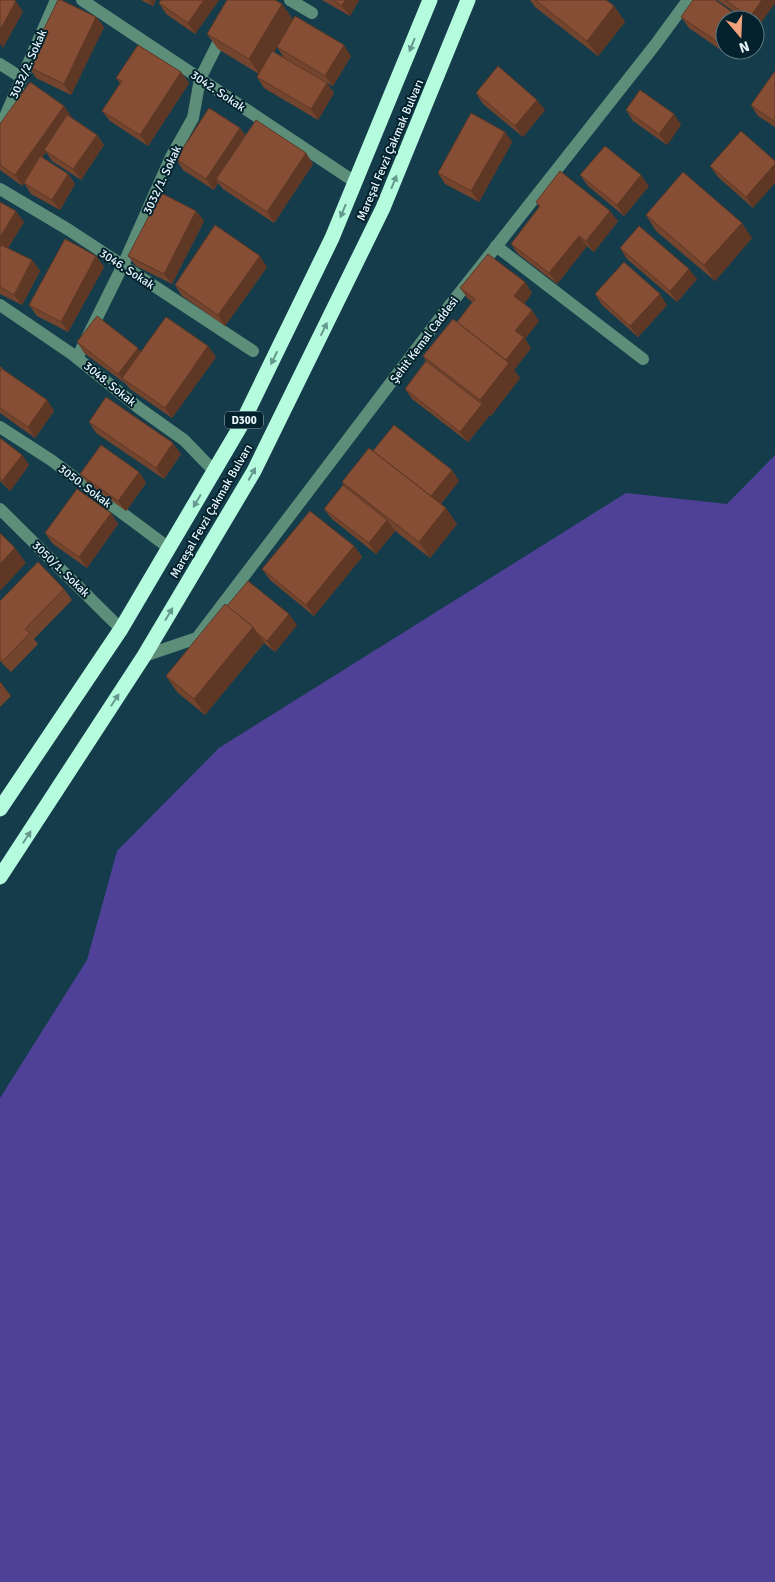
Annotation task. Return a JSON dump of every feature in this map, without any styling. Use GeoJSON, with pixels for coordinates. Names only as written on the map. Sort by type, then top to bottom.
{"type":"FeatureCollection","features":[{"type":"Feature","properties":{"kind":"highway","name":"Mareşal Fevzi Çakmak Bulvarı"},"geometry":{"type":"LineString","coordinates":[[0,809],[121,629],[240,427],[332,238],[430,0]]}},
{"type":"Feature","properties":{"kind":"highway","name":"Mareşal Fevzi Çakmak Bulvarı"},"geometry":{"type":"LineString","coordinates":[[0,878],[144,656],[254,471],[383,208],[468,0]]}},
{"type":"Feature","properties":{"kind":"street","name":"3032/2. Sokak"},"geometry":{"type":"LineString","coordinates":[[0,128],[56,0]]}},
{"type":"Feature","properties":{"kind":"street","name":"3042. Sokak"},"geometry":{"type":"LineString","coordinates":[[82,0],[355,182]]}},
{"type":"Feature","properties":{"kind":"street"},"geometry":{"type":"LineString","coordinates":[[290,0],[312,13]]}},
{"type":"Feature","properties":{"kind":"street","name":"Şehit Kemal Caddesi"},"geometry":{"type":"LineString","coordinates":[[144,656],[197,638],[443,314],[655,45],[688,0]]}},
{"type":"Feature","properties":{"kind":"street","name":"3032/1. Sokak"},"geometry":{"type":"LineString","coordinates":[[77,358],[123,266],[172,157],[193,118],[200,79],[230,18]]}},
{"type":"Feature","properties":{"kind":"street"},"geometry":{"type":"LineString","coordinates":[[0,64],[22,78]]}},
{"type":"Feature","properties":{"kind":"street","name":"3046. Sokak"},"geometry":{"type":"LineString","coordinates":[[0,189],[69,230],[253,351]]}},
{"type":"Feature","properties":{"kind":"street"},"geometry":{"type":"LineString","coordinates":[[496,246],[643,359]]}},
{"type":"Feature","properties":{"kind":"street","name":"3048. Sokak"},"geometry":{"type":"LineString","coordinates":[[0,305],[77,358],[139,408],[184,440],[214,471]]}},
{"type":"Feature","properties":{"kind":"street","name":"3050. Sokak"},"geometry":{"type":"LineString","coordinates":[[0,426],[51,460],[169,548]]}},
{"type":"Feature","properties":{"kind":"street","name":"3050/1. Sokak"},"geometry":{"type":"LineString","coordinates":[[0,509],[121,629]]}},
{"type":"Feature","properties":{"kind":"shaded area"},"geometry":{"type":"Polygon","coordinates":[[[775,455],[775,1582],[0,1582],[0,1098],[87,960],[117,851],[219,748],[626,493],[727,504],[775,455]]]}},
{"type":"Feature","properties":{"kind":"building"},"geometry":{"type":"Polygon","coordinates":[[[0,0],[16,1],[0,30],[0,0]]]}},
{"type":"Feature","properties":{"kind":"building"},"geometry":{"type":"Polygon","coordinates":[[[58,0],[96,17],[64,84],[29,67],[45,34],[42,33],[58,0]]]}},
{"type":"Feature","properties":{"kind":"building"},"geometry":{"type":"Polygon","coordinates":[[[161,0],[204,0],[188,23],[159,3],[161,0]]]}},
{"type":"Feature","properties":{"kind":"building"},"geometry":{"type":"Polygon","coordinates":[[[227,0],[275,0],[282,4],[249,59],[207,34],[227,0]]]}},
{"type":"Feature","properties":{"kind":"building"},"geometry":{"type":"Polygon","coordinates":[[[333,0],[345,0],[342,6],[333,0]]]}},
{"type":"Feature","properties":{"kind":"building"},"geometry":{"type":"Polygon","coordinates":[[[535,0],[606,0],[614,6],[587,41],[535,0]]]}},
{"type":"Feature","properties":{"kind":"building"},"geometry":{"type":"Polygon","coordinates":[[[693,0],[715,0],[729,10],[715,10],[715,40],[681,17],[693,0]]]}},
{"type":"Feature","properties":{"kind":"building"},"geometry":{"type":"Polygon","coordinates":[[[725,0],[762,0],[755,10],[740,10],[725,0]]]}},
{"type":"Feature","properties":{"kind":"building"},"geometry":{"type":"Polygon","coordinates":[[[295,16],[344,45],[325,76],[277,47],[295,16]]]}},
{"type":"Feature","properties":{"kind":"building"},"geometry":{"type":"Polygon","coordinates":[[[138,45],[181,72],[140,135],[102,111],[122,81],[116,78],[138,45]]]}},
{"type":"Feature","properties":{"kind":"building"},"geometry":{"type":"Polygon","coordinates":[[[272,51],[327,83],[311,109],[257,77],[272,51]]]}},
{"type":"Feature","properties":{"kind":"building"},"geometry":{"type":"Polygon","coordinates":[[[498,66],[537,100],[515,126],[476,93],[498,66]]]}},
{"type":"Feature","properties":{"kind":"building"},"geometry":{"type":"Polygon","coordinates":[[[775,71],[775,122],[751,105],[775,71]]]}},
{"type":"Feature","properties":{"kind":"building"},"geometry":{"type":"Polygon","coordinates":[[[30,82],[64,106],[15,175],[0,165],[0,124],[30,82]]]}},
{"type":"Feature","properties":{"kind":"building"},"geometry":{"type":"Polygon","coordinates":[[[640,90],[674,114],[659,134],[626,110],[640,90]]]}},
{"type":"Feature","properties":{"kind":"building"},"geometry":{"type":"Polygon","coordinates":[[[209,108],[240,128],[206,179],[176,159],[209,108]]]}},
{"type":"Feature","properties":{"kind":"building"},"geometry":{"type":"Polygon","coordinates":[[[471,113],[505,132],[471,191],[438,173],[471,113]]]}},
{"type":"Feature","properties":{"kind":"building"},"geometry":{"type":"Polygon","coordinates":[[[67,115],[97,135],[73,169],[44,150],[67,115]]]}},
{"type":"Feature","properties":{"kind":"building"},"geometry":{"type":"Polygon","coordinates":[[[256,120],[306,153],[267,212],[216,179],[256,120]]]}},
{"type":"Feature","properties":{"kind":"building"},"geometry":{"type":"Polygon","coordinates":[[[741,131],[775,161],[775,164],[746,197],[710,166],[741,131]]]}},
{"type":"Feature","properties":{"kind":"building"},"geometry":{"type":"Polygon","coordinates":[[[605,146],[641,175],[617,205],[580,175],[605,146]]]}},
{"type":"Feature","properties":{"kind":"building"},"geometry":{"type":"Polygon","coordinates":[[[40,156],[68,174],[52,200],[24,183],[40,156]]]}},
{"type":"Feature","properties":{"kind":"building"},"geometry":{"type":"Polygon","coordinates":[[[560,171],[610,211],[586,241],[579,236],[549,273],[511,244],[540,206],[536,202],[560,171]]]}},
{"type":"Feature","properties":{"kind":"building"},"geometry":{"type":"Polygon","coordinates":[[[683,172],[742,223],[704,265],[646,215],[683,172]]]}},
{"type":"Feature","properties":{"kind":"building"},"geometry":{"type":"Polygon","coordinates":[[[161,193],[196,211],[164,274],[128,256],[161,193]]]}},
{"type":"Feature","properties":{"kind":"building"},"geometry":{"type":"Polygon","coordinates":[[[0,202],[16,211],[0,237],[0,202]]]}},
{"type":"Feature","properties":{"kind":"building"},"geometry":{"type":"Polygon","coordinates":[[[215,225],[260,256],[218,315],[175,285],[215,225]]]}},
{"type":"Feature","properties":{"kind":"building"},"geometry":{"type":"Polygon","coordinates":[[[639,226],[689,269],[670,291],[620,248],[639,226]]]}},
{"type":"Feature","properties":{"kind":"building"},"geometry":{"type":"Polygon","coordinates":[[[65,239],[96,256],[61,322],[29,305],[65,239]]]}},
{"type":"Feature","properties":{"kind":"building"},"geometry":{"type":"Polygon","coordinates":[[[1,245],[32,260],[14,295],[0,287],[1,245]]]}},
{"type":"Feature","properties":{"kind":"building"},"geometry":{"type":"Polygon","coordinates":[[[488,254],[525,282],[514,296],[532,310],[515,331],[524,337],[506,360],[457,322],[475,299],[460,288],[488,254]]]}},
{"type":"Feature","properties":{"kind":"building"},"geometry":{"type":"Polygon","coordinates":[[[624,262],[660,294],[630,326],[595,294],[624,262]]]}},
{"type":"Feature","properties":{"kind":"building"},"geometry":{"type":"Polygon","coordinates":[[[97,316],[138,348],[118,374],[77,342],[97,316]]]}},
{"type":"Feature","properties":{"kind":"building"},"geometry":{"type":"Polygon","coordinates":[[[166,317],[208,346],[165,408],[122,378],[166,317]]]}},
{"type":"Feature","properties":{"kind":"building"},"geometry":{"type":"Polygon","coordinates":[[[453,319],[509,363],[480,400],[423,356],[453,319]]]}},
{"type":"Feature","properties":{"kind":"building"},"geometry":{"type":"Polygon","coordinates":[[[426,361],[482,404],[460,432],[405,389],[426,361]]]}},
{"type":"Feature","properties":{"kind":"building"},"geometry":{"type":"Polygon","coordinates":[[[2,369],[47,400],[28,427],[0,408],[0,372],[2,369]]]}},
{"type":"Feature","properties":{"kind":"building"},"geometry":{"type":"Polygon","coordinates":[[[106,397],[173,443],[156,468],[89,422],[106,397]]]}},
{"type":"Feature","properties":{"kind":"building"},"geometry":{"type":"Polygon","coordinates":[[[394,425],[452,470],[431,496],[373,451],[394,425]]]}},
{"type":"Feature","properties":{"kind":"building"},"geometry":{"type":"Polygon","coordinates":[[[0,438],[22,455],[2,481],[0,478],[0,438]]]}},
{"type":"Feature","properties":{"kind":"building"},"geometry":{"type":"Polygon","coordinates":[[[101,445],[139,472],[118,501],[80,474],[101,445]]]}},
{"type":"Feature","properties":{"kind":"building"},"geometry":{"type":"Polygon","coordinates":[[[369,448],[446,508],[419,542],[342,482],[369,448]]]}},
{"type":"Feature","properties":{"kind":"building"},"geometry":{"type":"Polygon","coordinates":[[[343,485],[387,520],[369,543],[324,509],[343,485]]]}},
{"type":"Feature","properties":{"kind":"building"},"geometry":{"type":"Polygon","coordinates":[[[77,489],[111,513],[79,557],[45,533],[77,489]]]}},
{"type":"Feature","properties":{"kind":"building"},"geometry":{"type":"Polygon","coordinates":[[[310,511],[354,546],[306,605],[262,569],[310,511]]]}},
{"type":"Feature","properties":{"kind":"building"},"geometry":{"type":"Polygon","coordinates":[[[0,533],[15,548],[0,564],[0,533]]]}},
{"type":"Feature","properties":{"kind":"building"},"geometry":{"type":"Polygon","coordinates":[[[38,562],[64,589],[25,629],[30,633],[3,661],[0,658],[0,601],[38,562]]]}},
{"type":"Feature","properties":{"kind":"building"},"geometry":{"type":"Polygon","coordinates":[[[248,581],[289,614],[267,641],[227,606],[248,581]]]}},
{"type":"Feature","properties":{"kind":"building"},"geometry":{"type":"Polygon","coordinates":[[[225,604],[253,627],[194,699],[166,676],[225,604]]]}}]}
